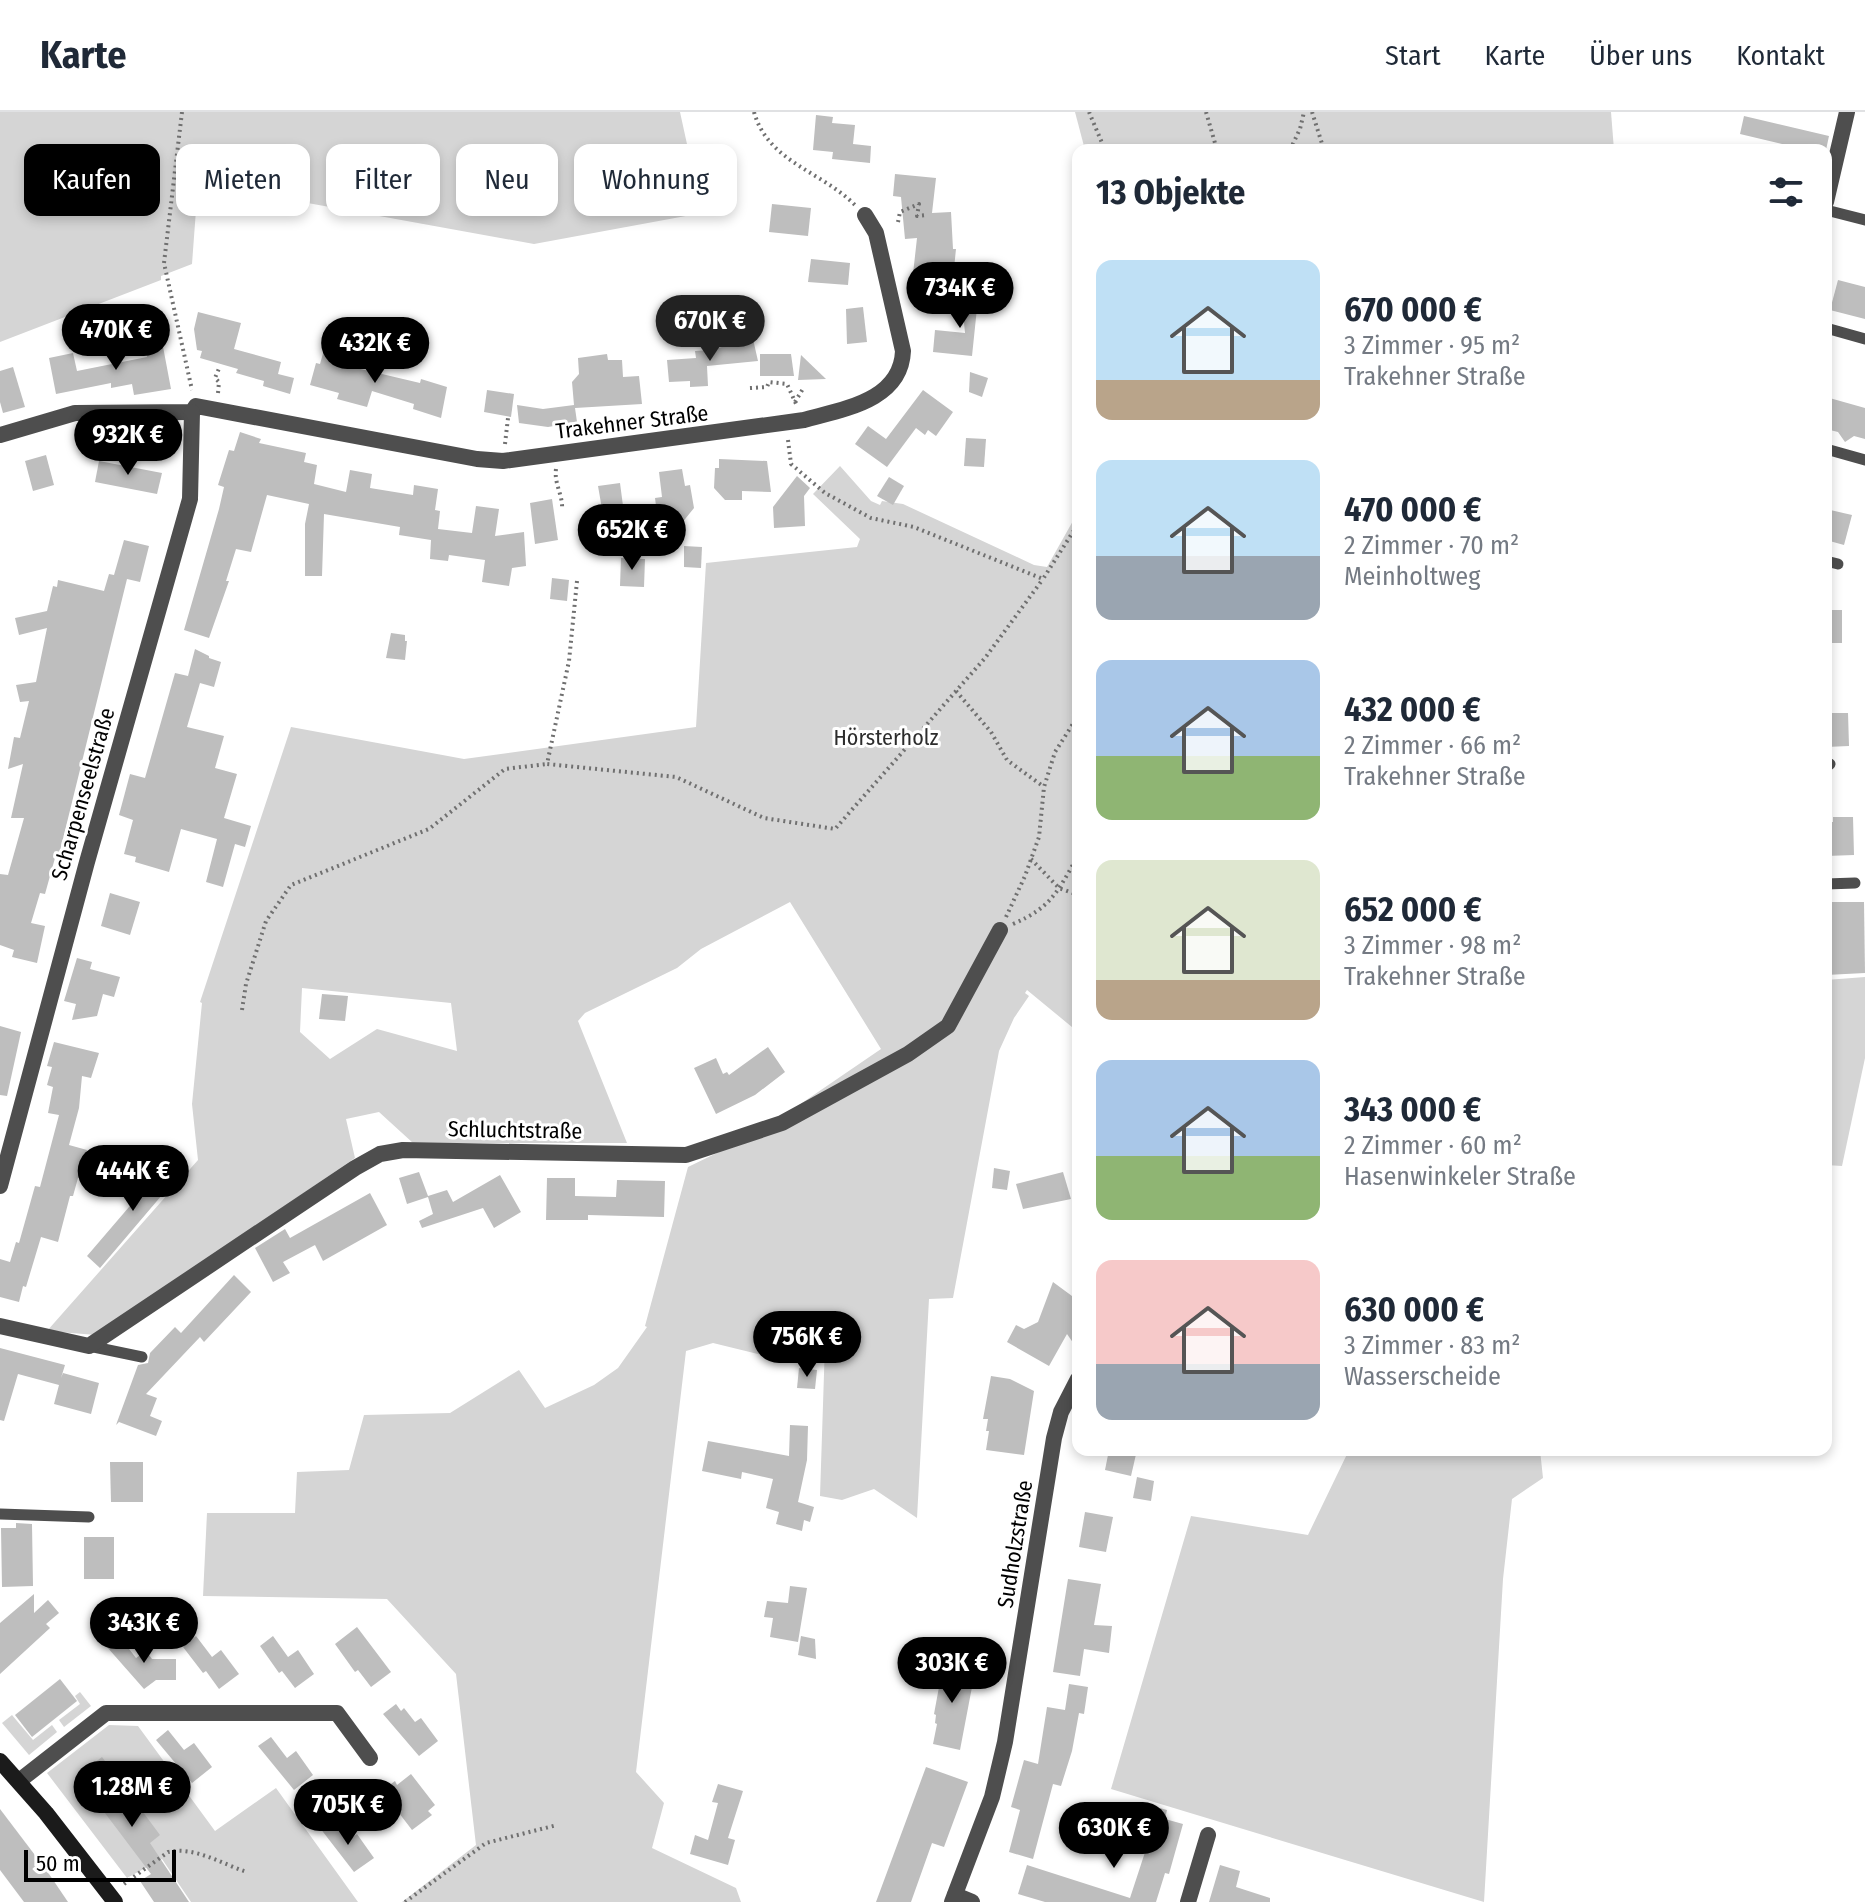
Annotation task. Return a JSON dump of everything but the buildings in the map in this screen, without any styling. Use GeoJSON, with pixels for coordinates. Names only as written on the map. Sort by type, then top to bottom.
{"type":"FeatureCollection","features":[{"type":"Feature","properties":{"kind":"street"},"geometry":{"type":"LineString","coordinates":[[1832,176],[1847,112]]}},
{"type":"Feature","properties":{"kind":"street","name":"Trakehner Straße"},"geometry":{"type":"LineString","coordinates":[[0,435],[75,413],[214,409],[477,459],[503,461],[804,420],[847,408],[880,394],[894,378],[903,360],[876,233],[865,215]]}},
{"type":"Feature","properties":{"kind":"street","name":"Scharpenseelstraße"},"geometry":{"type":"LineString","coordinates":[[0,1186],[87,862],[190,499],[194,409]]}},
{"type":"Feature","properties":{"kind":"street","name":"Schluchtstraße"},"geometry":{"type":"LineString","coordinates":[[89,1346],[380,1154],[403,1150],[686,1155],[782,1123],[908,1054],[948,1026],[1000,930]]}},
{"type":"Feature","properties":{"kind":"street"},"geometry":{"type":"LineString","coordinates":[[0,1326],[89,1346]]}},
{"type":"Feature","properties":{"kind":"street","name":"Sudholzstraße"},"geometry":{"type":"LineString","coordinates":[[954,1899],[992,1797],[1005,1742],[1054,1438],[1072,1390]]}},
{"type":"Feature","properties":{"kind":"street"},"geometry":{"type":"LineString","coordinates":[[19,1781],[106,1713],[337,1713],[370,1758]]}},
{"type":"Feature","properties":{"kind":"street"},"geometry":{"type":"LineString","coordinates":[[0,1761],[112,1898]]}},
{"type":"Feature","properties":{"kind":"street"},"geometry":{"type":"LineString","coordinates":[[1188,1902],[1208,1835]]}},
{"type":"Feature","properties":{"kind":"street"},"geometry":{"type":"LineString","coordinates":[[954,1899],[972,1902]]}},
{"type":"Feature","properties":{"kind":"lane"},"geometry":{"type":"LineString","coordinates":[[1832,212],[1865,220]]}},
{"type":"Feature","properties":{"kind":"lane"},"geometry":{"type":"LineString","coordinates":[[1832,330],[1865,339]]}},
{"type":"Feature","properties":{"kind":"lane"},"geometry":{"type":"LineString","coordinates":[[1832,451],[1865,460]]}},
{"type":"Feature","properties":{"kind":"lane"},"geometry":{"type":"LineString","coordinates":[[1832,884],[1855,883]]}},
{"type":"Feature","properties":{"kind":"lane"},"geometry":{"type":"LineString","coordinates":[[89,1346],[142,1357]]}},
{"type":"Feature","properties":{"kind":"lane"},"geometry":{"type":"LineString","coordinates":[[0,1514],[89,1517]]}},
{"type":"Feature","properties":{"kind":"path"},"geometry":{"type":"LineString","coordinates":[[182,112],[164,263],[194,409]]}},
{"type":"Feature","properties":{"kind":"path"},"geometry":{"type":"LineString","coordinates":[[754,112],[766,140],[778,154],[841,192],[865,215]]}},
{"type":"Feature","properties":{"kind":"path"},"geometry":{"type":"LineString","coordinates":[[1089,112],[1102,144]]}},
{"type":"Feature","properties":{"kind":"path"},"geometry":{"type":"LineString","coordinates":[[1206,112],[1215,144]]}},
{"type":"Feature","properties":{"kind":"path"},"geometry":{"type":"LineString","coordinates":[[1293,144],[1304,112]]}},
{"type":"Feature","properties":{"kind":"path"},"geometry":{"type":"LineString","coordinates":[[1312,112],[1322,144]]}},
{"type":"Feature","properties":{"kind":"path"},"geometry":{"type":"LineString","coordinates":[[898,222],[900,212],[919,204],[917,216],[928,215]]}},
{"type":"Feature","properties":{"kind":"path"},"geometry":{"type":"LineString","coordinates":[[214,409],[219,382],[215,378],[220,366]]}},
{"type":"Feature","properties":{"kind":"path"},"geometry":{"type":"LineString","coordinates":[[750,388],[767,387],[769,382],[787,384],[804,420]]}},
{"type":"Feature","properties":{"kind":"path"},"geometry":{"type":"LineString","coordinates":[[795,402],[804,387]]}},
{"type":"Feature","properties":{"kind":"path"},"geometry":{"type":"LineString","coordinates":[[503,461],[508,418]]}},
{"type":"Feature","properties":{"kind":"path"},"geometry":{"type":"LineString","coordinates":[[786,424],[791,464],[825,493],[871,518],[914,527],[1043,579]]}},
{"type":"Feature","properties":{"kind":"path"},"geometry":{"type":"LineString","coordinates":[[556,454],[555,483],[563,500],[562,509]]}},
{"type":"Feature","properties":{"kind":"path"},"geometry":{"type":"LineString","coordinates":[[242,1010],[246,984],[266,921],[291,885],[429,829],[505,769],[547,764],[676,777],[764,818],[835,829],[985,658],[1072,533]]}},
{"type":"Feature","properties":{"kind":"path"},"geometry":{"type":"LineString","coordinates":[[547,764],[569,661],[577,581]]}},
{"type":"Feature","properties":{"kind":"path"},"geometry":{"type":"LineString","coordinates":[[956,691],[991,732],[1007,760],[1044,787]]}},
{"type":"Feature","properties":{"kind":"path"},"geometry":{"type":"LineString","coordinates":[[1000,930],[1039,837],[1044,787],[1055,752],[1072,725]]}},
{"type":"Feature","properties":{"kind":"path"},"geometry":{"type":"LineString","coordinates":[[1031,859],[1059,888],[1072,893]]}},
{"type":"Feature","properties":{"kind":"path"},"geometry":{"type":"LineString","coordinates":[[1000,930],[1040,912],[1072,866]]}},
{"type":"Feature","properties":{"kind":"path"},"geometry":{"type":"LineString","coordinates":[[405,1902],[486,1843],[557,1825]]}},
{"type":"Feature","properties":{"kind":"path"},"geometry":{"type":"LineString","coordinates":[[112,1898],[168,1852],[191,1852],[247,1872]]}},
{"type":"Feature","properties":{"kind":"green space"},"geometry":{"type":"Polygon","coordinates":[[[0,112],[680,112],[687,144],[574,144],[574,216],[686,216],[534,244],[380,216],[440,216],[440,144],[326,144],[326,206],[310,203],[310,144],[176,144],[176,216],[196,216],[192,264],[161,276],[161,280],[0,342],[0,112]]]}},
{"type":"Feature","properties":{"kind":"green space"},"geometry":{"type":"Polygon","coordinates":[[[1075,112],[1611,112],[1614,144],[1083,144],[1075,112]]]}},
{"type":"Feature","properties":{"kind":"green space","name":"Hörsterholz"},"geometry":{"type":"Polygon","coordinates":[[[840,466],[871,501],[880,505],[882,501],[903,504],[1034,565],[1047,567],[1072,523],[1072,1027],[1027,990],[1025,993],[1029,996],[1014,1018],[999,1051],[953,1298],[929,1299],[917,1518],[874,1489],[842,1500],[820,1496],[826,1313],[766,1329],[762,1355],[713,1343],[686,1351],[636,1772],[664,1803],[652,1848],[736,1888],[741,1902],[402,1902],[476,1845],[456,1674],[387,1599],[203,1596],[207,1513],[295,1513],[297,1472],[349,1470],[364,1415],[450,1413],[519,1370],[545,1408],[594,1385],[618,1368],[647,1327],[688,1167],[758,1133],[881,1049],[790,902],[701,949],[677,968],[585,1013],[578,1021],[627,1143],[413,1143],[379,1112],[346,1119],[355,1158],[96,1335],[47,1331],[198,1160],[192,1104],[200,1002],[291,727],[464,759],[696,727],[706,563],[857,547],[860,539],[813,494],[840,466]],[[302,988],[300,1032],[330,1059],[377,1029],[457,1051],[451,1003],[302,988]]]}},
{"type":"Feature","properties":{"kind":"green space"},"geometry":{"type":"Polygon","coordinates":[[[1865,977],[1865,1058],[1842,1166],[1832,1165],[1832,980],[1865,977]]]}},
{"type":"Feature","properties":{"kind":"green space"},"geometry":{"type":"Polygon","coordinates":[[[1346,1456],[1541,1456],[1543,1478],[1512,1499],[1503,1579],[1484,1902],[1111,1789],[1191,1516],[1308,1535],[1346,1456]]]}},
{"type":"Feature","properties":{"kind":"green space"},"geometry":{"type":"Polygon","coordinates":[[[80,1692],[91,1706],[64,1727],[59,1720],[80,1704],[75,1696],[80,1692]]]}},
{"type":"Feature","properties":{"kind":"green space"},"geometry":{"type":"Polygon","coordinates":[[[12,1715],[33,1740],[52,1725],[57,1732],[29,1755],[2,1723],[12,1715]]]}},
{"type":"Feature","properties":{"kind":"green space"},"geometry":{"type":"Polygon","coordinates":[[[109,1725],[138,1726],[215,1831],[276,1788],[358,1902],[191,1902],[162,1859],[127,1878],[47,1773],[109,1725]]]}}]}
